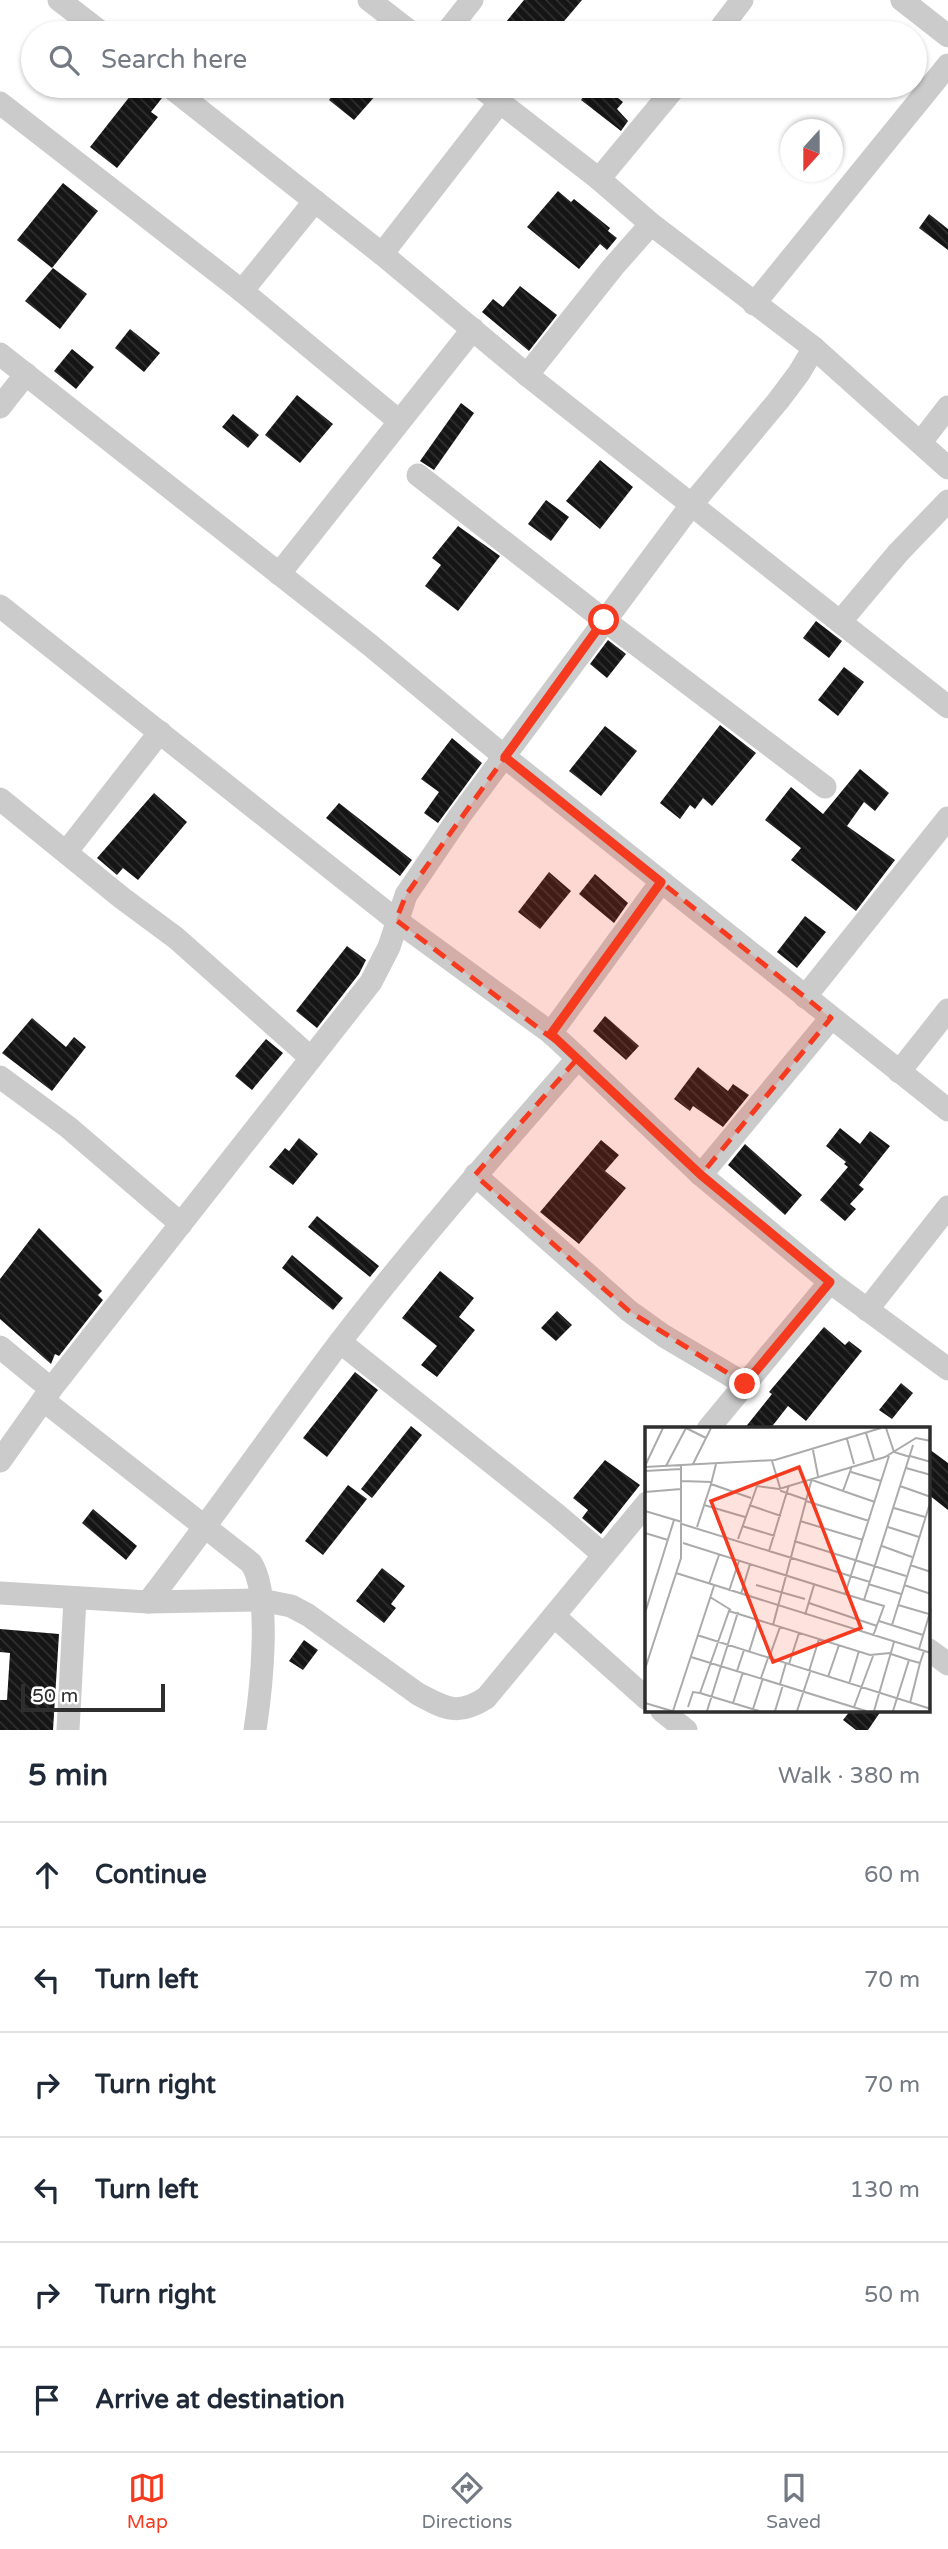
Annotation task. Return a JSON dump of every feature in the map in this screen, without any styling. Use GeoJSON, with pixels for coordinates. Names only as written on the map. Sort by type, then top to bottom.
{"type":"FeatureCollection","features":[{"type":"Feature","properties":{"kind":"street"},"geometry":{"type":"LineString","coordinates":[[60,0],[87,21]]}},
{"type":"Feature","properties":{"kind":"street"},"geometry":{"type":"LineString","coordinates":[[369,0],[396,21]]}},
{"type":"Feature","properties":{"kind":"street"},"geometry":{"type":"LineString","coordinates":[[455,21],[472,0]]}},
{"type":"Feature","properties":{"kind":"street"},"geometry":{"type":"LineString","coordinates":[[726,21],[742,0]]}},
{"type":"Feature","properties":{"kind":"street"},"geometry":{"type":"LineString","coordinates":[[905,1],[948,36]]}},
{"type":"Feature","properties":{"kind":"street"},"geometry":{"type":"LineString","coordinates":[[927,91],[948,65]]}},
{"type":"Feature","properties":{"kind":"street"},"geometry":{"type":"LineString","coordinates":[[184,98],[382,254],[527,375],[948,707]]}},
{"type":"Feature","properties":{"kind":"street"},"geometry":{"type":"LineString","coordinates":[[495,98],[599,179],[651,224],[814,348],[948,468]]}},
{"type":"Feature","properties":{"kind":"street"},"geometry":{"type":"LineString","coordinates":[[599,179],[666,98]]}},
{"type":"Feature","properties":{"kind":"street"},"geometry":{"type":"LineString","coordinates":[[754,304],[921,98]]}},
{"type":"Feature","properties":{"kind":"street"},"geometry":{"type":"LineString","coordinates":[[382,254],[500,102]]}},
{"type":"Feature","properties":{"kind":"street"},"geometry":{"type":"LineString","coordinates":[[0,103],[242,290],[399,421]]}},
{"type":"Feature","properties":{"kind":"street"},"geometry":{"type":"LineString","coordinates":[[242,290],[315,201]]}},
{"type":"Feature","properties":{"kind":"street"},"geometry":{"type":"LineString","coordinates":[[527,375],[651,224]]}},
{"type":"Feature","properties":{"kind":"street"},"geometry":{"type":"LineString","coordinates":[[279,574],[473,329]]}},
{"type":"Feature","properties":{"kind":"street"},"geometry":{"type":"LineString","coordinates":[[0,1461],[47,1394],[377,973],[389,947],[406,895],[458,817],[692,504],[778,401],[814,348]]}},
{"type":"Feature","properties":{"kind":"street"},"geometry":{"type":"LineString","coordinates":[[0,354],[948,1110]]}},
{"type":"Feature","properties":{"kind":"street"},"geometry":{"type":"LineString","coordinates":[[0,407],[26,374]]}},
{"type":"Feature","properties":{"kind":"street"},"geometry":{"type":"LineString","coordinates":[[921,442],[948,407]]}},
{"type":"Feature","properties":{"kind":"street"},"geometry":{"type":"LineString","coordinates":[[418,475],[825,787]]}},
{"type":"Feature","properties":{"kind":"street"},"geometry":{"type":"LineString","coordinates":[[840,622],[898,553],[948,501]]}},
{"type":"Feature","properties":{"kind":"street"},"geometry":{"type":"LineString","coordinates":[[0,606],[396,920],[551,1034],[701,1175],[830,1282],[948,1369]]}},
{"type":"Feature","properties":{"kind":"street"},"geometry":{"type":"LineString","coordinates":[[67,851],[160,732]]}},
{"type":"Feature","properties":{"kind":"street"},"geometry":{"type":"LineString","coordinates":[[0,799],[176,939],[311,1058]]}},
{"type":"Feature","properties":{"kind":"street"},"geometry":{"type":"LineString","coordinates":[[805,997],[948,818]]}},
{"type":"Feature","properties":{"kind":"street"},"geometry":{"type":"LineString","coordinates":[[551,1034],[661,882]]}},
{"type":"Feature","properties":{"kind":"street"},"geometry":{"type":"LineString","coordinates":[[899,1072],[948,1010]]}},
{"type":"Feature","properties":{"kind":"street"},"geometry":{"type":"LineString","coordinates":[[701,1175],[831,1018]]}},
{"type":"Feature","properties":{"kind":"street"},"geometry":{"type":"LineString","coordinates":[[148,1602],[206,1528],[340,1342],[475,1175],[578,1058]]}},
{"type":"Feature","properties":{"kind":"street"},"geometry":{"type":"LineString","coordinates":[[0,1077],[68,1127],[181,1224]]}},
{"type":"Feature","properties":{"kind":"street"},"geometry":{"type":"LineString","coordinates":[[475,1175],[629,1311],[664,1336],[745,1384]]}},
{"type":"Feature","properties":{"kind":"street"},"geometry":{"type":"LineString","coordinates":[[866,1310],[948,1207]]}},
{"type":"Feature","properties":{"kind":"street"},"geometry":{"type":"LineString","coordinates":[[710,1427],[830,1282]]}},
{"type":"Feature","properties":{"kind":"street"},"geometry":{"type":"LineString","coordinates":[[340,1342],[604,1555]]}},
{"type":"Feature","properties":{"kind":"street"},"geometry":{"type":"LineString","coordinates":[[0,1347],[47,1394],[251,1563],[258,1577],[261,1600],[262,1642],[255,1730]]}},
{"type":"Feature","properties":{"kind":"street"},"geometry":{"type":"LineString","coordinates":[[0,1593],[148,1602],[261,1600],[290,1606],[308,1615],[418,1694],[438,1704],[461,1710],[471,1708],[486,1698],[645,1505]]}},
{"type":"Feature","properties":{"kind":"street"},"geometry":{"type":"LineString","coordinates":[[68,1730],[75,1599]]}},
{"type":"Feature","properties":{"kind":"street"},"geometry":{"type":"LineString","coordinates":[[554,1616],[645,1697]]}},
{"type":"Feature","properties":{"kind":"street"},"geometry":{"type":"LineString","coordinates":[[930,1651],[948,1664]]}},
{"type":"Feature","properties":{"kind":"street"},"geometry":{"type":"LineString","coordinates":[[665,1713],[686,1730]]}},
{"type":"Feature","properties":{"kind":"highlighted area"},"geometry":{"type":"Polygon","coordinates":[[[505,757],[831,1018],[701,1175],[830,1282],[745,1384],[629,1311],[475,1175],[578,1058],[396,920],[406,895],[505,757]]]}},
{"type":"Feature","properties":{"kind":"building"},"geometry":{"type":"Polygon","coordinates":[[[524,0],[582,0],[564,21],[507,21],[524,0]]]}},
{"type":"Feature","properties":{"kind":"building"},"geometry":{"type":"Polygon","coordinates":[[[129,98],[162,98],[151,112],[158,117],[117,168],[90,147],[129,98]]]}},
{"type":"Feature","properties":{"kind":"building"},"geometry":{"type":"Polygon","coordinates":[[[330,98],[373,98],[354,120],[329,100],[330,98]]]}},
{"type":"Feature","properties":{"kind":"building"},"geometry":{"type":"Polygon","coordinates":[[[618,98],[623,102],[617,109],[628,121],[621,131],[581,100],[618,98]]]}},
{"type":"Feature","properties":{"kind":"building"},"geometry":{"type":"Polygon","coordinates":[[[63,183],[98,211],[52,268],[17,240],[63,183]]]}},
{"type":"Feature","properties":{"kind":"building"},"geometry":{"type":"Polygon","coordinates":[[[558,191],[571,202],[574,199],[610,228],[608,231],[617,238],[607,250],[600,244],[579,269],[527,227],[558,191]]]}},
{"type":"Feature","properties":{"kind":"building"},"geometry":{"type":"Polygon","coordinates":[[[929,214],[948,229],[948,250],[919,228],[929,214]]]}},
{"type":"Feature","properties":{"kind":"building"},"geometry":{"type":"Polygon","coordinates":[[[53,268],[87,294],[60,329],[25,301],[53,268]]]}},
{"type":"Feature","properties":{"kind":"building"},"geometry":{"type":"Polygon","coordinates":[[[520,286],[557,315],[529,351],[482,312],[493,299],[503,307],[520,286]]]}},
{"type":"Feature","properties":{"kind":"building"},"geometry":{"type":"Polygon","coordinates":[[[130,329],[160,353],[144,372],[115,348],[130,329]]]}},
{"type":"Feature","properties":{"kind":"building"},"geometry":{"type":"Polygon","coordinates":[[[72,349],[94,367],[76,389],[54,371],[72,349]]]}},
{"type":"Feature","properties":{"kind":"building"},"geometry":{"type":"Polygon","coordinates":[[[297,395],[333,424],[300,463],[265,435],[297,395]]]}},
{"type":"Feature","properties":{"kind":"building"},"geometry":{"type":"Polygon","coordinates":[[[461,403],[474,413],[434,470],[420,461],[461,403]]]}},
{"type":"Feature","properties":{"kind":"building"},"geometry":{"type":"Polygon","coordinates":[[[233,414],[259,435],[248,448],[222,427],[233,414]]]}},
{"type":"Feature","properties":{"kind":"building"},"geometry":{"type":"Polygon","coordinates":[[[600,460],[633,487],[600,529],[566,501],[600,460]]]}},
{"type":"Feature","properties":{"kind":"building"},"geometry":{"type":"Polygon","coordinates":[[[546,500],[569,517],[551,541],[528,524],[546,500]]]}},
{"type":"Feature","properties":{"kind":"building"},"geometry":{"type":"Polygon","coordinates":[[[458,526],[500,556],[458,611],[425,586],[441,565],[432,558],[458,526]]]}},
{"type":"Feature","properties":{"kind":"building"},"geometry":{"type":"Polygon","coordinates":[[[816,621],[842,641],[829,658],[803,638],[816,621]]]}},
{"type":"Feature","properties":{"kind":"building"},"geometry":{"type":"Polygon","coordinates":[[[608,640],[626,654],[607,678],[590,664],[608,640]]]}},
{"type":"Feature","properties":{"kind":"building"},"geometry":{"type":"Polygon","coordinates":[[[844,667],[864,682],[838,716],[818,700],[844,667]]]}},
{"type":"Feature","properties":{"kind":"building"},"geometry":{"type":"Polygon","coordinates":[[[720,725],[756,753],[712,806],[703,798],[695,809],[690,805],[680,819],[660,803],[720,725]]]}},
{"type":"Feature","properties":{"kind":"building"},"geometry":{"type":"Polygon","coordinates":[[[605,726],[637,751],[601,796],[569,771],[605,726]]]}},
{"type":"Feature","properties":{"kind":"building"},"geometry":{"type":"Polygon","coordinates":[[[452,738],[482,763],[438,823],[424,813],[439,792],[421,779],[452,738]]]}},
{"type":"Feature","properties":{"kind":"building"},"geometry":{"type":"Polygon","coordinates":[[[860,769],[889,793],[875,811],[864,802],[847,826],[895,860],[856,911],[791,860],[801,848],[765,820],[791,787],[823,814],[860,769]]]}},
{"type":"Feature","properties":{"kind":"building"},"geometry":{"type":"Polygon","coordinates":[[[154,793],[187,822],[138,880],[123,868],[117,875],[97,858],[154,793]]]}},
{"type":"Feature","properties":{"kind":"building"},"geometry":{"type":"Polygon","coordinates":[[[339,803],[412,860],[400,876],[326,818],[339,803]]]}},
{"type":"Feature","properties":{"kind":"building"},"geometry":{"type":"Polygon","coordinates":[[[549,872],[571,891],[540,929],[518,912],[549,872]]]}},
{"type":"Feature","properties":{"kind":"building"},"geometry":{"type":"Polygon","coordinates":[[[595,874],[628,903],[614,923],[579,894],[595,874]]]}},
{"type":"Feature","properties":{"kind":"building"},"geometry":{"type":"Polygon","coordinates":[[[805,916],[826,932],[797,968],[777,952],[805,916]]]}},
{"type":"Feature","properties":{"kind":"building"},"geometry":{"type":"Polygon","coordinates":[[[347,946],[366,960],[359,974],[317,1028],[296,1011],[347,946]]]}},
{"type":"Feature","properties":{"kind":"building"},"geometry":{"type":"Polygon","coordinates":[[[605,1016],[639,1046],[626,1060],[593,1031],[605,1016]]]}},
{"type":"Feature","properties":{"kind":"building"},"geometry":{"type":"Polygon","coordinates":[[[32,1018],[66,1047],[74,1037],[86,1047],[52,1091],[2,1053],[32,1018]]]}},
{"type":"Feature","properties":{"kind":"building"},"geometry":{"type":"Polygon","coordinates":[[[266,1039],[283,1053],[252,1090],[235,1076],[266,1039]]]}},
{"type":"Feature","properties":{"kind":"building"},"geometry":{"type":"Polygon","coordinates":[[[698,1067],[728,1091],[733,1084],[749,1095],[723,1127],[693,1106],[690,1111],[674,1099],[698,1067]]]}},
{"type":"Feature","properties":{"kind":"building"},"geometry":{"type":"Polygon","coordinates":[[[840,1128],[860,1144],[870,1131],[890,1146],[859,1185],[864,1189],[850,1204],[856,1209],[845,1221],[820,1200],[848,1167],[844,1164],[846,1162],[826,1146],[840,1128]]]}},
{"type":"Feature","properties":{"kind":"building"},"geometry":{"type":"Polygon","coordinates":[[[299,1138],[318,1154],[293,1185],[269,1167],[285,1148],[289,1151],[299,1138]]]}},
{"type":"Feature","properties":{"kind":"building"},"geometry":{"type":"Polygon","coordinates":[[[601,1140],[619,1155],[605,1171],[626,1188],[579,1244],[540,1212],[601,1140]]]}},
{"type":"Feature","properties":{"kind":"building"},"geometry":{"type":"Polygon","coordinates":[[[745,1144],[802,1195],[785,1215],[728,1165],[745,1144]]]}},
{"type":"Feature","properties":{"kind":"building"},"geometry":{"type":"Polygon","coordinates":[[[317,1216],[379,1266],[370,1277],[308,1227],[317,1216]]]}},
{"type":"Feature","properties":{"kind":"building"},"geometry":{"type":"Polygon","coordinates":[[[39,1228],[102,1291],[98,1295],[103,1300],[59,1356],[55,1354],[51,1364],[0,1319],[0,1279],[39,1228]]]}},
{"type":"Feature","properties":{"kind":"building"},"geometry":{"type":"Polygon","coordinates":[[[292,1255],[343,1298],[333,1310],[282,1268],[292,1255]]]}},
{"type":"Feature","properties":{"kind":"building"},"geometry":{"type":"Polygon","coordinates":[[[440,1271],[474,1298],[459,1317],[475,1330],[437,1377],[421,1365],[437,1346],[402,1318],[440,1271]]]}},
{"type":"Feature","properties":{"kind":"building"},"geometry":{"type":"Polygon","coordinates":[[[557,1311],[572,1325],[556,1341],[541,1328],[557,1311]]]}},
{"type":"Feature","properties":{"kind":"building"},"geometry":{"type":"Polygon","coordinates":[[[824,1327],[845,1345],[849,1341],[862,1351],[806,1421],[788,1406],[772,1427],[746,1427],[772,1394],[769,1392],[824,1327]]]}},
{"type":"Feature","properties":{"kind":"building"},"geometry":{"type":"Polygon","coordinates":[[[355,1372],[378,1390],[327,1457],[303,1438],[355,1372]]]}},
{"type":"Feature","properties":{"kind":"building"},"geometry":{"type":"Polygon","coordinates":[[[901,1383],[913,1393],[892,1419],[879,1410],[901,1383]]]}},
{"type":"Feature","properties":{"kind":"building"},"geometry":{"type":"Polygon","coordinates":[[[411,1426],[422,1435],[372,1498],[361,1489],[411,1426]]]}},
{"type":"Feature","properties":{"kind":"building"},"geometry":{"type":"Polygon","coordinates":[[[930,1450],[948,1463],[948,1510],[930,1496],[930,1450]]]}},
{"type":"Feature","properties":{"kind":"building"},"geometry":{"type":"Polygon","coordinates":[[[605,1460],[640,1485],[601,1534],[582,1518],[588,1510],[573,1498],[605,1460]]]}},
{"type":"Feature","properties":{"kind":"building"},"geometry":{"type":"Polygon","coordinates":[[[348,1485],[367,1499],[323,1555],[305,1541],[348,1485]]]}},
{"type":"Feature","properties":{"kind":"building"},"geometry":{"type":"Polygon","coordinates":[[[93,1509],[137,1546],[126,1560],[82,1523],[93,1509]]]}},
{"type":"Feature","properties":{"kind":"building"},"geometry":{"type":"Polygon","coordinates":[[[382,1568],[405,1586],[391,1604],[396,1608],[384,1623],[356,1601],[382,1568]]]}},
{"type":"Feature","properties":{"kind":"building"},"geometry":{"type":"Polygon","coordinates":[[[0,1629],[59,1634],[53,1730],[0,1730],[0,1700],[7,1700],[10,1653],[0,1652],[0,1629]]]}},
{"type":"Feature","properties":{"kind":"building"},"geometry":{"type":"Polygon","coordinates":[[[304,1640],[318,1650],[303,1670],[289,1661],[304,1640]]]}},
{"type":"Feature","properties":{"kind":"building"},"geometry":{"type":"Polygon","coordinates":[[[848,1713],[880,1713],[868,1730],[856,1730],[843,1720],[848,1713]]]}},
{"type":"Feature","properties":{"kind":"route"},"geometry":{"type":"LineString","coordinates":[[604,620],[505,757],[661,882],[551,1034],[701,1175],[830,1282],[745,1384]]}}]}
